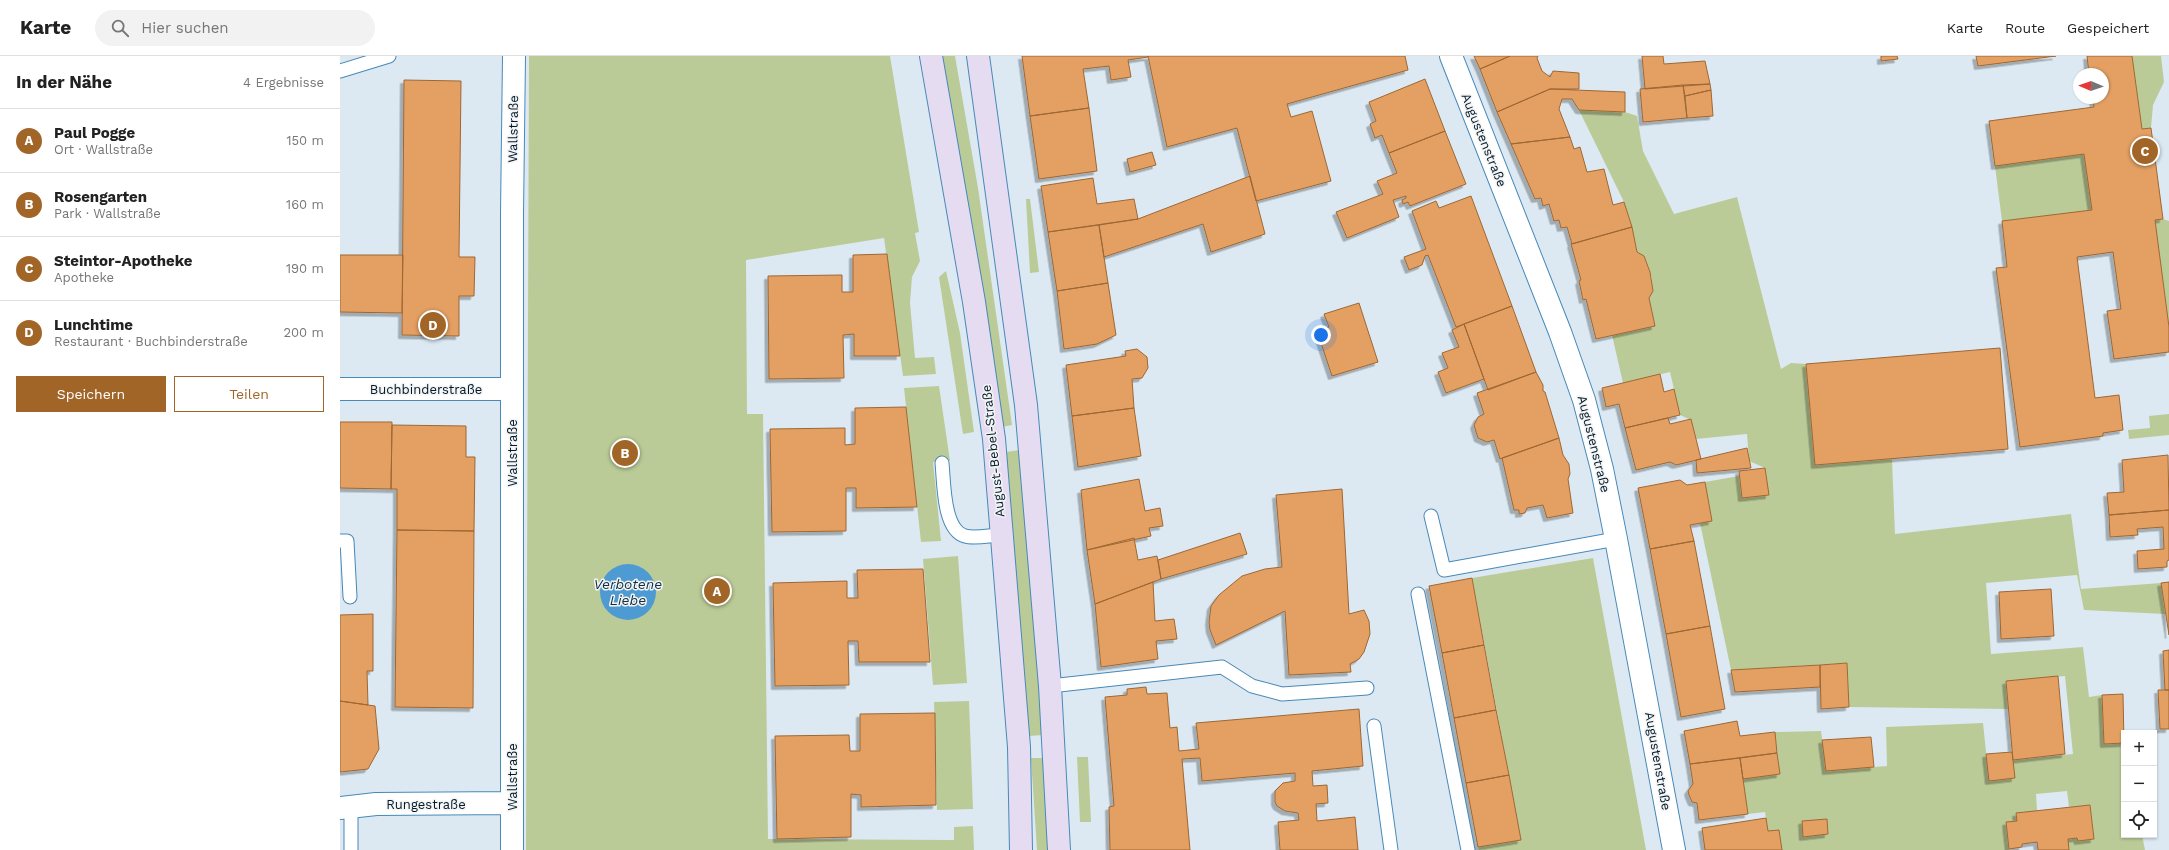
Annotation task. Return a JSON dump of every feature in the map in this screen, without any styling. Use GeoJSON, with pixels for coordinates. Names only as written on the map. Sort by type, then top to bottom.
{"type":"FeatureCollection","features":[{"type":"Feature","properties":{"kind":"main road","name":"August-Bebel-Straße"},"geometry":{"type":"LineString","coordinates":[[931,56],[975,310],[994,439],[1019,747],[1021,850]]}},
{"type":"Feature","properties":{"kind":"main road"},"geometry":{"type":"LineString","coordinates":[[978,56],[1026,405],[1050,686],[1059,850]]}},
{"type":"Feature","properties":{"kind":"street","name":"Wallstraße"},"geometry":{"type":"LineString","coordinates":[[512,850],[514,56]]}},
{"type":"Feature","properties":{"kind":"street","name":"Augustenstraße"},"geometry":{"type":"LineString","coordinates":[[1450,56],[1560,332],[1584,400],[1602,469],[1674,850]]}},
{"type":"Feature","properties":{"kind":"street","name":"Buchbinderstraße"},"geometry":{"type":"LineString","coordinates":[[340,389],[512,389]]}},
{"type":"Feature","properties":{"kind":"street","name":"Rungestraße"},"geometry":{"type":"LineString","coordinates":[[346,807],[512,803]]}},
{"type":"Feature","properties":{"kind":"lane"},"geometry":{"type":"LineString","coordinates":[[340,71],[389,56]]}},
{"type":"Feature","properties":{"kind":"lane"},"geometry":{"type":"LineString","coordinates":[[942,463],[947,509],[954,529],[965,536],[1002,535]]}},
{"type":"Feature","properties":{"kind":"lane"},"geometry":{"type":"LineString","coordinates":[[1431,516],[1444,570],[1616,539]]}},
{"type":"Feature","properties":{"kind":"lane"},"geometry":{"type":"LineString","coordinates":[[340,541],[348,541],[350,597]]}},
{"type":"Feature","properties":{"kind":"lane"},"geometry":{"type":"LineString","coordinates":[[1418,594],[1468,850]]}},
{"type":"Feature","properties":{"kind":"lane"},"geometry":{"type":"LineString","coordinates":[[1050,686],[1222,666],[1252,686],[1282,694],[1367,688]]}},
{"type":"Feature","properties":{"kind":"lane"},"geometry":{"type":"LineString","coordinates":[[1374,726],[1391,850]]}},
{"type":"Feature","properties":{"kind":"lane"},"geometry":{"type":"LineString","coordinates":[[346,807],[351,850]]}},
{"type":"Feature","properties":{"kind":"green space"},"geometry":{"type":"Polygon","coordinates":[[[529,56],[890,56],[919,232],[915,233],[920,261],[912,277],[910,303],[915,358],[934,357],[936,374],[903,376],[884,238],[746,260],[747,414],[763,414],[768,839],[954,840],[954,827],[973,826],[974,850],[526,850],[529,56]]]}},
{"type":"Feature","properties":{"kind":"green space"},"geometry":{"type":"Polygon","coordinates":[[[940,56],[955,56],[978,188],[1012,425],[997,428],[940,56]]]}},
{"type":"Feature","properties":{"kind":"green space"},"geometry":{"type":"Polygon","coordinates":[[[2132,56],[2161,56],[2164,82],[2153,105],[2151,128],[2142,129],[2132,56]]]}},
{"type":"Feature","properties":{"kind":"green space"},"geometry":{"type":"Polygon","coordinates":[[[1579,110],[1625,112],[1637,116],[1643,151],[1674,214],[1737,197],[1781,369],[1791,363],[1806,364],[1815,465],[1892,459],[1895,534],[2071,514],[2081,589],[2161,583],[2165,614],[2084,610],[2077,575],[1986,583],[1991,654],[2083,647],[2089,697],[2102,695],[2104,744],[2121,743],[2121,838],[2143,838],[2145,850],[2069,850],[2068,839],[2077,838],[2078,841],[2094,839],[2090,805],[2069,807],[2067,791],[2036,794],[2037,811],[2016,813],[2017,821],[2006,822],[2009,850],[1782,850],[1768,831],[1765,812],[1748,814],[1743,779],[1780,774],[1775,732],[1821,731],[1826,771],[1887,766],[1886,727],[1983,723],[1989,781],[2014,778],[2013,760],[2073,754],[2065,676],[2006,681],[2008,709],[1849,707],[1847,663],[1731,670],[1700,523],[1712,521],[1705,482],[1739,476],[1742,498],[1768,495],[1765,468],[1749,461],[1747,434],[1696,439],[1691,420],[1680,415],[1670,372],[1623,383],[1612,335],[1655,326],[1649,298],[1652,288],[1651,277],[1644,257],[1637,252],[1624,202],[1579,110]]]}},
{"type":"Feature","properties":{"kind":"green space"},"geometry":{"type":"Polygon","coordinates":[[[2084,154],[2092,210],[2002,221],[1995,166],[2084,154]]]}},
{"type":"Feature","properties":{"kind":"green space"},"geometry":{"type":"Polygon","coordinates":[[[1026,199],[1030,199],[1039,272],[1030,273],[1026,199]]]}},
{"type":"Feature","properties":{"kind":"green space"},"geometry":{"type":"Polygon","coordinates":[[[2163,219],[2169,221],[2169,327],[2155,220],[2163,219]]]}},
{"type":"Feature","properties":{"kind":"green space"},"geometry":{"type":"Polygon","coordinates":[[[946,271],[960,333],[974,432],[963,434],[939,277],[946,271]]]}},
{"type":"Feature","properties":{"kind":"green space"},"geometry":{"type":"Polygon","coordinates":[[[939,386],[950,461],[933,462],[941,541],[921,542],[904,388],[939,386]]]}},
{"type":"Feature","properties":{"kind":"green space"},"geometry":{"type":"Polygon","coordinates":[[[2169,414],[2169,435],[2129,439],[2128,430],[2150,428],[2149,416],[2169,414]]]}},
{"type":"Feature","properties":{"kind":"green space"},"geometry":{"type":"Polygon","coordinates":[[[1019,450],[1043,735],[1029,736],[1006,452],[1019,450]]]}},
{"type":"Feature","properties":{"kind":"green space"},"geometry":{"type":"Polygon","coordinates":[[[958,556],[967,683],[933,685],[923,559],[958,556]]]}},
{"type":"Feature","properties":{"kind":"green space"},"geometry":{"type":"Polygon","coordinates":[[[1593,558],[1646,850],[1479,850],[1478,847],[1521,840],[1472,578],[1593,558]]]}},
{"type":"Feature","properties":{"kind":"green space"},"geometry":{"type":"Polygon","coordinates":[[[969,701],[973,809],[937,810],[934,702],[969,701]]]}},
{"type":"Feature","properties":{"kind":"green space"},"geometry":{"type":"Polygon","coordinates":[[[1077,757],[1088,757],[1091,822],[1080,822],[1077,757]]]}},
{"type":"Feature","properties":{"kind":"green space"},"geometry":{"type":"Polygon","coordinates":[[[1031,758],[1044,758],[1048,850],[1037,850],[1031,758]]]}},
{"type":"Feature","properties":{"kind":"water","name":"Verbotene Liebe"},"geometry":{"type":"Polygon","coordinates":[[[628,564],[639,566],[648,572],[654,581],[656,592],[654,603],[648,612],[639,618],[628,620],[617,618],[608,612],[602,603],[600,592],[602,581],[608,572],[617,566],[628,564]]]}},
{"type":"Feature","properties":{"kind":"building"},"geometry":{"type":"Polygon","coordinates":[[[1022,56],[1148,57],[1128,60],[1131,77],[1111,80],[1109,66],[1083,69],[1089,108],[1030,116],[1022,56]]]}},
{"type":"Feature","properties":{"kind":"building"},"geometry":{"type":"Polygon","coordinates":[[[1148,56],[1405,56],[1408,70],[1287,104],[1291,117],[1312,111],[1331,181],[1256,201],[1237,128],[1167,147],[1148,56]]]}},
{"type":"Feature","properties":{"kind":"building"},"geometry":{"type":"Polygon","coordinates":[[[1474,56],[1510,56],[1480,69],[1474,56]]]}},
{"type":"Feature","properties":{"kind":"building"},"geometry":{"type":"Polygon","coordinates":[[[1510,56],[1538,56],[1537,58],[1542,71],[1550,77],[1553,71],[1579,73],[1579,89],[1550,89],[1497,112],[1480,69],[1510,56]]]}},
{"type":"Feature","properties":{"kind":"building"},"geometry":{"type":"Polygon","coordinates":[[[1642,56],[1663,56],[1664,64],[1705,61],[1710,84],[1645,89],[1642,56]]]}},
{"type":"Feature","properties":{"kind":"building"},"geometry":{"type":"Polygon","coordinates":[[[1881,56],[1897,56],[1898,59],[1881,61],[1881,56]]]}},
{"type":"Feature","properties":{"kind":"building"},"geometry":{"type":"Polygon","coordinates":[[[1976,56],[2056,56],[1978,66],[1976,56]]]}},
{"type":"Feature","properties":{"kind":"building"},"geometry":{"type":"Polygon","coordinates":[[[2087,56],[2132,56],[2142,129],[2151,128],[2163,219],[2155,220],[2169,327],[2169,352],[2114,359],[2107,311],[2121,309],[2113,252],[2077,257],[2095,398],[2119,395],[2123,430],[2103,433],[2103,436],[2020,447],[1996,268],[2007,267],[2002,221],[2092,210],[2084,154],[1995,166],[1989,121],[2094,107],[2094,104],[2109,104],[2109,68],[2088,68],[2087,56]]]}},
{"type":"Feature","properties":{"kind":"building"},"geometry":{"type":"Polygon","coordinates":[[[1425,79],[1445,131],[1389,153],[1382,135],[1375,138],[1370,124],[1376,121],[1369,102],[1425,79]]]}},
{"type":"Feature","properties":{"kind":"building"},"geometry":{"type":"Polygon","coordinates":[[[404,80],[461,81],[459,257],[475,257],[474,296],[459,296],[459,336],[402,335],[404,80]]]}},
{"type":"Feature","properties":{"kind":"building"},"geometry":{"type":"Polygon","coordinates":[[[1710,84],[1711,90],[1685,96],[1683,85],[1710,84]]]}},
{"type":"Feature","properties":{"kind":"building"},"geometry":{"type":"Polygon","coordinates":[[[1683,85],[1687,118],[1643,122],[1640,89],[1683,85]]]}},
{"type":"Feature","properties":{"kind":"building"},"geometry":{"type":"Polygon","coordinates":[[[1550,89],[1625,92],[1625,112],[1579,110],[1572,99],[1562,99],[1559,109],[1570,137],[1511,144],[1497,112],[1550,89]]]}},
{"type":"Feature","properties":{"kind":"building"},"geometry":{"type":"Polygon","coordinates":[[[1711,90],[1713,116],[1687,118],[1685,96],[1711,90]]]}},
{"type":"Feature","properties":{"kind":"building"},"geometry":{"type":"Polygon","coordinates":[[[1089,108],[1097,171],[1039,179],[1030,116],[1089,108]]]}},
{"type":"Feature","properties":{"kind":"building"},"geometry":{"type":"Polygon","coordinates":[[[1445,131],[1466,184],[1410,206],[1408,202],[1403,204],[1402,200],[1406,198],[1406,196],[1393,200],[1399,217],[1347,238],[1336,212],[1383,194],[1377,181],[1397,173],[1389,153],[1445,131]]]}},
{"type":"Feature","properties":{"kind":"building"},"geometry":{"type":"Polygon","coordinates":[[[1570,137],[1574,149],[1580,147],[1587,172],[1604,169],[1613,205],[1624,202],[1632,227],[1572,244],[1567,227],[1561,228],[1559,220],[1554,221],[1549,204],[1543,206],[1541,198],[1535,199],[1511,144],[1570,137]]]}},
{"type":"Feature","properties":{"kind":"building"},"geometry":{"type":"Polygon","coordinates":[[[1152,152],[1156,165],[1130,172],[1127,159],[1152,152]]]}},
{"type":"Feature","properties":{"kind":"building"},"geometry":{"type":"Polygon","coordinates":[[[1250,176],[1265,234],[1211,252],[1203,224],[1104,257],[1099,225],[1138,219],[1250,176]]]}},
{"type":"Feature","properties":{"kind":"building"},"geometry":{"type":"Polygon","coordinates":[[[1093,178],[1097,204],[1134,199],[1138,219],[1048,232],[1041,186],[1093,178]]]}},
{"type":"Feature","properties":{"kind":"building"},"geometry":{"type":"Polygon","coordinates":[[[1471,196],[1512,306],[1456,327],[1428,255],[1425,256],[1422,265],[1409,270],[1404,257],[1426,249],[1412,211],[1436,201],[1439,208],[1471,196]]]}},
{"type":"Feature","properties":{"kind":"building"},"geometry":{"type":"Polygon","coordinates":[[[1099,225],[1108,283],[1057,291],[1048,232],[1099,225]]]}},
{"type":"Feature","properties":{"kind":"building"},"geometry":{"type":"Polygon","coordinates":[[[1632,227],[1637,252],[1644,256],[1650,272],[1653,291],[1649,298],[1655,326],[1596,339],[1586,299],[1583,300],[1579,281],[1581,280],[1571,244],[1632,227]]]}},
{"type":"Feature","properties":{"kind":"building"},"geometry":{"type":"Polygon","coordinates":[[[887,254],[900,356],[854,356],[854,334],[843,335],[844,378],[769,379],[768,276],[842,275],[842,292],[853,292],[853,255],[887,254]]]}},
{"type":"Feature","properties":{"kind":"building"},"geometry":{"type":"Polygon","coordinates":[[[340,255],[403,255],[402,313],[340,312],[340,255]]]}},
{"type":"Feature","properties":{"kind":"building"},"geometry":{"type":"Polygon","coordinates":[[[1108,283],[1116,335],[1097,344],[1064,349],[1057,291],[1108,283]]]}},
{"type":"Feature","properties":{"kind":"building"},"geometry":{"type":"Polygon","coordinates":[[[1359,303],[1378,362],[1332,376],[1317,331],[1329,327],[1324,314],[1359,303]]]}},
{"type":"Feature","properties":{"kind":"building"},"geometry":{"type":"Polygon","coordinates":[[[1512,306],[1536,372],[1488,390],[1464,324],[1512,306]]]}},
{"type":"Feature","properties":{"kind":"building"},"geometry":{"type":"Polygon","coordinates":[[[1464,324],[1484,379],[1446,393],[1438,372],[1448,368],[1442,353],[1459,347],[1452,330],[1464,324]]]}},
{"type":"Feature","properties":{"kind":"building"},"geometry":{"type":"Polygon","coordinates":[[[2000,348],[2008,449],[1815,465],[1806,364],[2000,348]]]}},
{"type":"Feature","properties":{"kind":"building"},"geometry":{"type":"Polygon","coordinates":[[[1137,349],[1147,357],[1148,368],[1142,378],[1132,379],[1134,408],[1072,416],[1066,365],[1126,356],[1125,351],[1137,349]]]}},
{"type":"Feature","properties":{"kind":"building"},"geometry":{"type":"Polygon","coordinates":[[[1536,372],[1543,385],[1543,391],[1545,392],[1559,438],[1500,459],[1494,440],[1487,442],[1478,438],[1474,425],[1478,417],[1484,414],[1477,393],[1536,372]]]}},
{"type":"Feature","properties":{"kind":"building"},"geometry":{"type":"Polygon","coordinates":[[[1660,374],[1664,392],[1674,389],[1680,415],[1625,428],[1619,404],[1606,407],[1602,388],[1660,374]]]}},
{"type":"Feature","properties":{"kind":"building"},"geometry":{"type":"Polygon","coordinates":[[[906,407],[917,507],[856,508],[856,488],[846,488],[846,531],[772,532],[770,429],[845,428],[845,445],[855,444],[855,408],[906,407]]]}},
{"type":"Feature","properties":{"kind":"building"},"geometry":{"type":"Polygon","coordinates":[[[1134,408],[1141,456],[1078,467],[1072,416],[1134,408]]]}},
{"type":"Feature","properties":{"kind":"building"},"geometry":{"type":"Polygon","coordinates":[[[1668,418],[1670,424],[1691,419],[1701,459],[1676,465],[1670,462],[1636,470],[1625,428],[1668,418]]]}},
{"type":"Feature","properties":{"kind":"building"},"geometry":{"type":"Polygon","coordinates":[[[340,422],[392,422],[391,489],[340,488],[340,422]]]}},
{"type":"Feature","properties":{"kind":"building"},"geometry":{"type":"Polygon","coordinates":[[[392,425],[466,426],[466,457],[475,457],[474,531],[397,530],[397,489],[391,489],[392,425]]]}},
{"type":"Feature","properties":{"kind":"building"},"geometry":{"type":"Polygon","coordinates":[[[1559,438],[1563,455],[1569,464],[1570,474],[1568,479],[1573,513],[1547,518],[1543,505],[1527,508],[1525,513],[1519,514],[1519,510],[1514,510],[1502,458],[1559,438]]]}},
{"type":"Feature","properties":{"kind":"building"},"geometry":{"type":"Polygon","coordinates":[[[1747,448],[1751,468],[1697,473],[1696,460],[1747,448]]]}},
{"type":"Feature","properties":{"kind":"building"},"geometry":{"type":"Polygon","coordinates":[[[2168,455],[2169,510],[2109,515],[2107,493],[2124,492],[2122,460],[2168,455]]]}},
{"type":"Feature","properties":{"kind":"building"},"geometry":{"type":"Polygon","coordinates":[[[1765,468],[1769,495],[1742,498],[1739,471],[1765,468]]]}},
{"type":"Feature","properties":{"kind":"building"},"geometry":{"type":"Polygon","coordinates":[[[1139,479],[1145,511],[1160,508],[1163,526],[1149,528],[1151,536],[1087,550],[1081,490],[1139,479]]]}},
{"type":"Feature","properties":{"kind":"building"},"geometry":{"type":"Polygon","coordinates":[[[1680,480],[1687,485],[1705,482],[1712,521],[1690,525],[1694,541],[1650,549],[1638,488],[1680,480]]]}},
{"type":"Feature","properties":{"kind":"building"},"geometry":{"type":"Polygon","coordinates":[[[1342,489],[1349,614],[1364,610],[1369,621],[1370,634],[1364,652],[1359,659],[1350,664],[1351,672],[1289,675],[1285,611],[1216,645],[1210,630],[1209,622],[1211,606],[1219,595],[1242,576],[1265,569],[1282,567],[1276,495],[1342,489]]]}},
{"type":"Feature","properties":{"kind":"building"},"geometry":{"type":"Polygon","coordinates":[[[2169,510],[2169,560],[2167,561],[2167,567],[2138,569],[2137,551],[2164,549],[2163,527],[2137,529],[2138,535],[2110,537],[2109,515],[2169,510]]]}},
{"type":"Feature","properties":{"kind":"building"},"geometry":{"type":"Polygon","coordinates":[[[397,530],[474,531],[473,708],[395,707],[397,530]]]}},
{"type":"Feature","properties":{"kind":"building"},"geometry":{"type":"Polygon","coordinates":[[[1240,533],[1247,554],[1161,579],[1158,560],[1240,533]]]}},
{"type":"Feature","properties":{"kind":"building"},"geometry":{"type":"Polygon","coordinates":[[[1134,538],[1138,560],[1157,556],[1161,579],[1095,604],[1087,550],[1134,538]]]}},
{"type":"Feature","properties":{"kind":"building"},"geometry":{"type":"Polygon","coordinates":[[[1694,541],[1710,626],[1666,634],[1650,549],[1694,541]]]}},
{"type":"Feature","properties":{"kind":"building"},"geometry":{"type":"Polygon","coordinates":[[[923,569],[930,662],[859,662],[858,641],[848,641],[849,685],[775,686],[773,583],[847,581],[847,598],[858,598],[857,570],[923,569]]]}},
{"type":"Feature","properties":{"kind":"building"},"geometry":{"type":"Polygon","coordinates":[[[1472,578],[1484,645],[1442,653],[1429,586],[1472,578]]]}},
{"type":"Feature","properties":{"kind":"building"},"geometry":{"type":"Polygon","coordinates":[[[1153,582],[1155,621],[1174,619],[1177,639],[1156,641],[1158,659],[1101,667],[1095,604],[1153,582]]]}},
{"type":"Feature","properties":{"kind":"building"},"geometry":{"type":"Polygon","coordinates":[[[2169,582],[2169,635],[2161,583],[2169,582]]]}},
{"type":"Feature","properties":{"kind":"building"},"geometry":{"type":"Polygon","coordinates":[[[2051,589],[2054,636],[2001,639],[1999,592],[2051,589]]]}},
{"type":"Feature","properties":{"kind":"building"},"geometry":{"type":"Polygon","coordinates":[[[373,614],[373,671],[367,671],[368,705],[340,701],[340,615],[373,614]]]}},
{"type":"Feature","properties":{"kind":"building"},"geometry":{"type":"Polygon","coordinates":[[[1710,626],[1725,709],[1681,717],[1666,634],[1710,626]]]}},
{"type":"Feature","properties":{"kind":"building"},"geometry":{"type":"Polygon","coordinates":[[[1484,645],[1496,710],[1454,718],[1442,653],[1484,645]]]}},
{"type":"Feature","properties":{"kind":"building"},"geometry":{"type":"Polygon","coordinates":[[[2169,650],[2169,690],[2165,690],[2163,651],[2169,650]]]}},
{"type":"Feature","properties":{"kind":"building"},"geometry":{"type":"Polygon","coordinates":[[[1847,663],[1849,707],[1821,709],[1820,665],[1847,663]]]}},
{"type":"Feature","properties":{"kind":"building"},"geometry":{"type":"Polygon","coordinates":[[[1820,665],[1820,687],[1735,692],[1731,670],[1820,665]]]}},
{"type":"Feature","properties":{"kind":"building"},"geometry":{"type":"Polygon","coordinates":[[[2058,676],[2065,754],[2013,760],[2006,681],[2058,676]]]}},
{"type":"Feature","properties":{"kind":"building"},"geometry":{"type":"Polygon","coordinates":[[[1146,687],[1147,694],[1167,693],[1170,728],[1177,727],[1179,751],[1199,749],[1196,723],[1359,709],[1363,766],[1312,771],[1313,786],[1327,785],[1328,803],[1316,804],[1317,821],[1355,817],[1358,850],[1280,850],[1278,822],[1299,820],[1298,813],[1285,811],[1277,806],[1275,802],[1275,791],[1283,783],[1295,781],[1295,773],[1202,781],[1200,758],[1182,759],[1190,850],[1110,850],[1109,807],[1114,806],[1105,697],[1127,695],[1127,689],[1146,687]]]}},
{"type":"Feature","properties":{"kind":"building"},"geometry":{"type":"Polygon","coordinates":[[[2158,690],[2169,690],[2169,729],[2160,729],[2158,690]]]}},
{"type":"Feature","properties":{"kind":"building"},"geometry":{"type":"Polygon","coordinates":[[[2123,694],[2124,730],[2121,730],[2121,743],[2104,744],[2102,695],[2123,694]]]}},
{"type":"Feature","properties":{"kind":"building"},"geometry":{"type":"Polygon","coordinates":[[[340,701],[375,706],[379,749],[368,769],[340,772],[340,701]]]}},
{"type":"Feature","properties":{"kind":"building"},"geometry":{"type":"Polygon","coordinates":[[[1496,710],[1509,775],[1466,783],[1454,718],[1496,710]]]}},
{"type":"Feature","properties":{"kind":"building"},"geometry":{"type":"Polygon","coordinates":[[[935,713],[936,805],[861,807],[861,795],[851,794],[851,837],[777,839],[775,736],[849,735],[850,751],[860,751],[860,714],[935,713]]]}},
{"type":"Feature","properties":{"kind":"building"},"geometry":{"type":"Polygon","coordinates":[[[1737,721],[1740,736],[1775,732],[1777,753],[1690,764],[1684,731],[1737,721]]]}},
{"type":"Feature","properties":{"kind":"building"},"geometry":{"type":"Polygon","coordinates":[[[1871,737],[1874,767],[1826,771],[1822,740],[1871,737]]]}},
{"type":"Feature","properties":{"kind":"building"},"geometry":{"type":"Polygon","coordinates":[[[2012,752],[2015,778],[1989,781],[1986,754],[2012,752]]]}},
{"type":"Feature","properties":{"kind":"building"},"geometry":{"type":"Polygon","coordinates":[[[1777,753],[1780,774],[1743,779],[1740,758],[1777,753]]]}},
{"type":"Feature","properties":{"kind":"building"},"geometry":{"type":"Polygon","coordinates":[[[1740,758],[1748,814],[1699,820],[1697,803],[1692,802],[1688,791],[1693,784],[1690,764],[1740,758]]]}},
{"type":"Feature","properties":{"kind":"building"},"geometry":{"type":"Polygon","coordinates":[[[1509,775],[1521,840],[1478,847],[1466,783],[1509,775]]]}},
{"type":"Feature","properties":{"kind":"building"},"geometry":{"type":"Polygon","coordinates":[[[2090,805],[2094,839],[2078,841],[2077,838],[2068,839],[2069,850],[2038,850],[2037,842],[2022,844],[2022,847],[2009,849],[2006,822],[2017,821],[2016,813],[2090,805]]]}},
{"type":"Feature","properties":{"kind":"building"},"geometry":{"type":"Polygon","coordinates":[[[1766,818],[1768,831],[1779,830],[1782,850],[1705,850],[1702,828],[1766,818]]]}},
{"type":"Feature","properties":{"kind":"building"},"geometry":{"type":"Polygon","coordinates":[[[1827,819],[1828,834],[1803,837],[1802,821],[1827,819]]]}},
{"type":"Feature","properties":{"kind":"place","name":"Steintor-Apotheke"},"geometry":{"type":"Point","coordinates":[2145,151]}},
{"type":"Feature","properties":{"kind":"place","name":"Lunchtime"},"geometry":{"type":"Point","coordinates":[433,325]}},
{"type":"Feature","properties":{"kind":"place","name":"Rosengarten"},"geometry":{"type":"Point","coordinates":[625,453]}},
{"type":"Feature","properties":{"kind":"place","name":"Paul Pogge"},"geometry":{"type":"Point","coordinates":[717,591]}}]}
